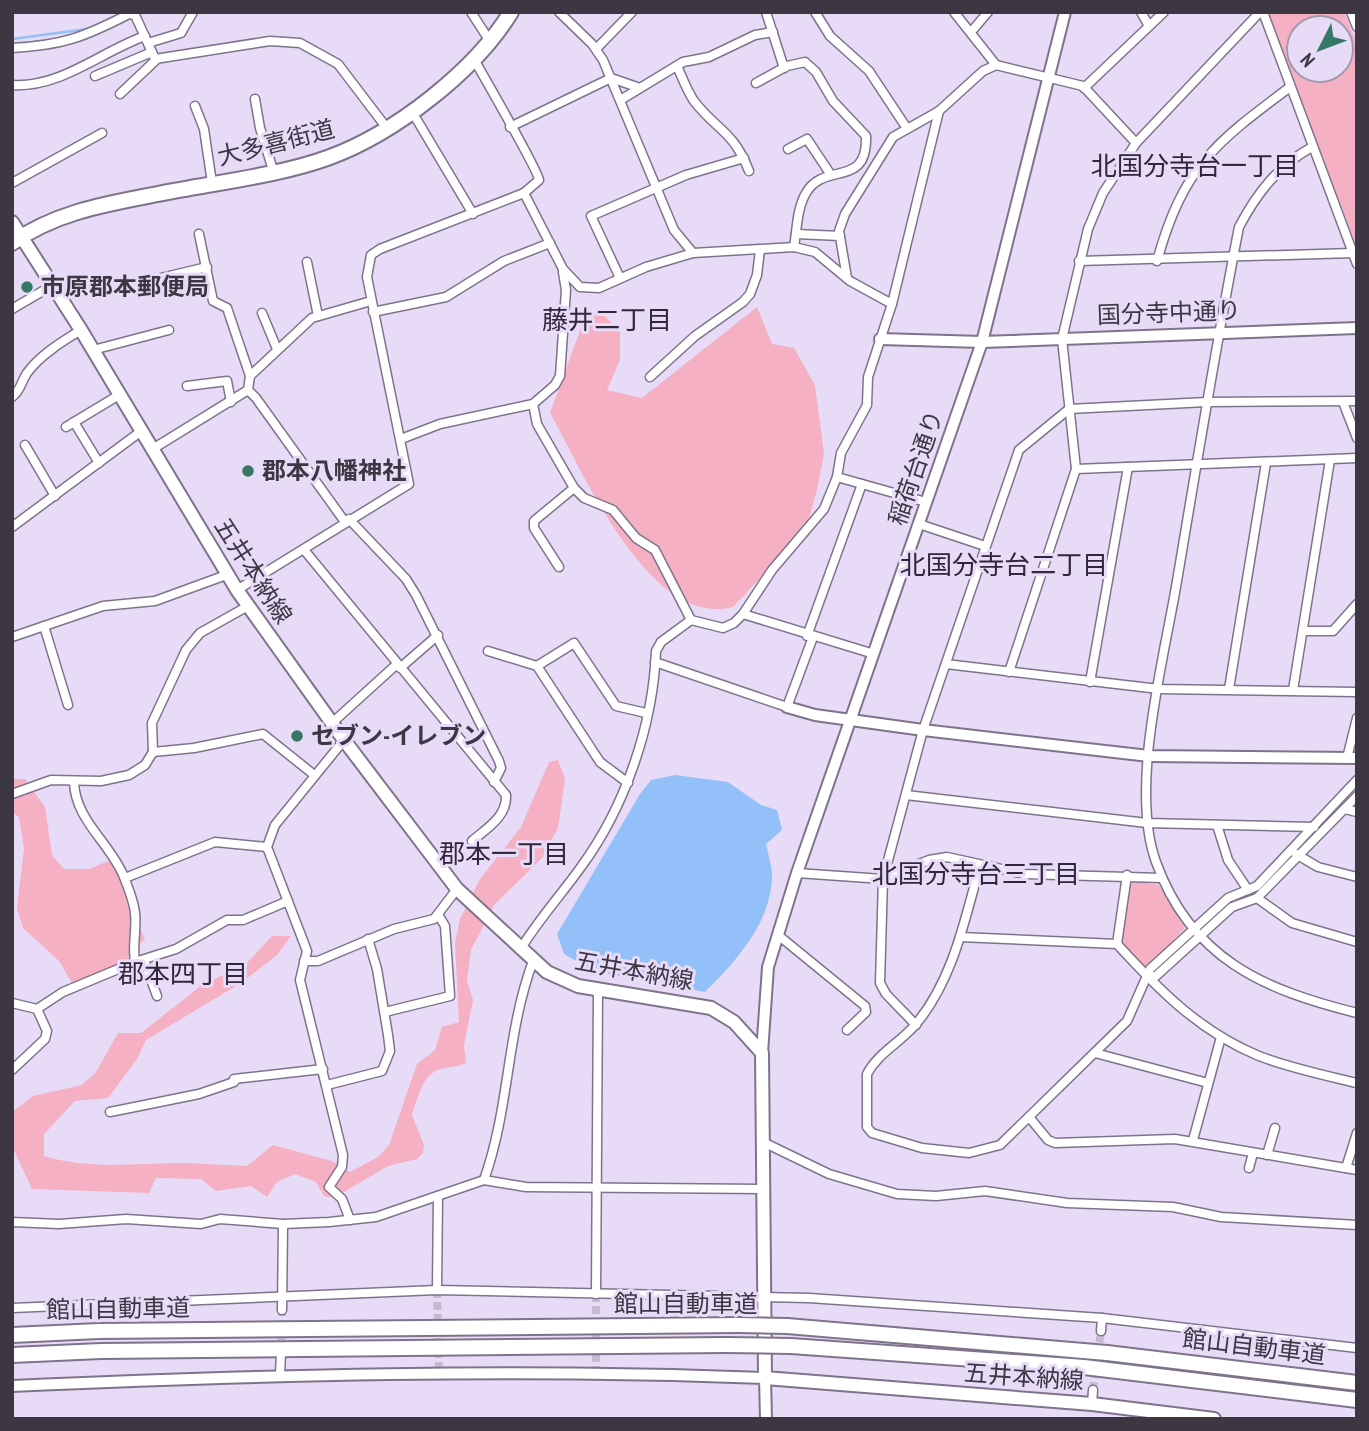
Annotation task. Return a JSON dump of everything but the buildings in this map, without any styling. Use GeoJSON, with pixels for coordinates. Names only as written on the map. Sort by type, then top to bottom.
{"type":"FeatureCollection","features":[{"type":"Feature","properties":{"kind":"highway","name":"大多喜街道"},"geometry":{"type":"LineString","coordinates":[[17,240],[90,207],[330,157],[386,127],[475,61],[491,43],[508,13]]}},
{"type":"Feature","properties":{"kind":"highway","name":"館山自動車道"},"geometry":{"type":"LineString","coordinates":[[12,1335],[99,1331],[787,1326],[1107,1353],[1357,1383]]}},
{"type":"Feature","properties":{"kind":"highway","name":"館山自動車道"},"geometry":{"type":"LineString","coordinates":[[12,1355],[101,1351],[791,1346],[1084,1367],[1357,1400]]}},
{"type":"Feature","properties":{"kind":"main road","name":"五井本納線"},"geometry":{"type":"LineString","coordinates":[[12,222],[17,240],[53,285],[82,330],[140,432],[237,590],[344,740],[457,889],[520,950],[562,980],[598,990],[711,1008],[734,1022],[762,1054]]}},
{"type":"Feature","properties":{"kind":"main road"},"geometry":{"type":"LineString","coordinates":[[762,1054],[765,1378]]}},
{"type":"Feature","properties":{"kind":"main road","name":"五井本納線"},"geometry":{"type":"LineString","coordinates":[[765,1378],[1092,1404],[1214,1419]]}},
{"type":"Feature","properties":{"kind":"street"},"geometry":{"type":"LineString","coordinates":[[12,85],[29,86],[59,78],[98,56],[146,39],[181,33],[193,12]]}},
{"type":"Feature","properties":{"kind":"street"},"geometry":{"type":"LineString","coordinates":[[471,12],[491,43]]}},
{"type":"Feature","properties":{"kind":"street"},"geometry":{"type":"LineString","coordinates":[[559,12],[596,49],[622,99],[674,230],[693,253]]}},
{"type":"Feature","properties":{"kind":"street"},"geometry":{"type":"LineString","coordinates":[[596,49],[632,12]]}},
{"type":"Feature","properties":{"kind":"street"},"geometry":{"type":"LineString","coordinates":[[766,12],[783,68]]}},
{"type":"Feature","properties":{"kind":"street"},"geometry":{"type":"LineString","coordinates":[[815,12],[830,36],[869,71],[906,127]]}},
{"type":"Feature","properties":{"kind":"street"},"geometry":{"type":"LineString","coordinates":[[954,12],[996,65]]}},
{"type":"Feature","properties":{"kind":"street"},"geometry":{"type":"LineString","coordinates":[[971,33],[988,12]]}},
{"type":"Feature","properties":{"kind":"street","name":"稲荷台通り"},"geometry":{"type":"LineString","coordinates":[[762,1054],[768,967],[797,873],[982,342],[1065,12]]}},
{"type":"Feature","properties":{"kind":"street"},"geometry":{"type":"LineString","coordinates":[[1140,12],[1149,26]]}},
{"type":"Feature","properties":{"kind":"street"},"geometry":{"type":"LineString","coordinates":[[1084,88],[1164,12]]}},
{"type":"Feature","properties":{"kind":"street"},"geometry":{"type":"LineString","coordinates":[[1009,672],[1076,469],[1062,339],[1079,261],[1103,193],[1136,143],[1261,12],[1357,264]]}},
{"type":"Feature","properties":{"kind":"street"},"geometry":{"type":"LineString","coordinates":[[1351,12],[1357,27]]}},
{"type":"Feature","properties":{"kind":"street"},"geometry":{"type":"LineString","coordinates":[[12,48],[58,43],[86,36],[129,14],[135,15],[154,55]]}},
{"type":"Feature","properties":{"kind":"street"},"geometry":{"type":"LineString","coordinates":[[622,99],[677,66],[709,57],[755,35],[773,32]]}},
{"type":"Feature","properties":{"kind":"street"},"geometry":{"type":"LineString","coordinates":[[95,76],[154,55],[270,41],[300,43],[338,64],[386,127]]}},
{"type":"Feature","properties":{"kind":"street"},"geometry":{"type":"LineString","coordinates":[[120,93],[154,55]]}},
{"type":"Feature","properties":{"kind":"street"},"geometry":{"type":"LineString","coordinates":[[237,590],[305,551],[347,521],[409,484],[371,301],[367,276],[371,256],[380,249],[524,193],[539,180],[539,174],[475,61]]}},
{"type":"Feature","properties":{"kind":"street"},"geometry":{"type":"LineString","coordinates":[[756,83],[799,62],[811,66],[833,101],[866,136],[867,151],[851,171],[817,181],[806,192],[794,247]]}},
{"type":"Feature","properties":{"kind":"street"},"geometry":{"type":"LineString","coordinates":[[847,278],[840,236],[845,215],[893,137],[906,127],[939,111],[983,71],[996,65],[1084,88],[1136,143]]}},
{"type":"Feature","properties":{"kind":"street"},"geometry":{"type":"LineString","coordinates":[[677,66],[694,100],[731,137],[749,171]]}},
{"type":"Feature","properties":{"kind":"street"},"geometry":{"type":"LineString","coordinates":[[510,127],[611,78],[640,88]]}},
{"type":"Feature","properties":{"kind":"street"},"geometry":{"type":"LineString","coordinates":[[1157,261],[1167,226],[1183,191],[1204,158],[1230,132],[1290,87]]}},
{"type":"Feature","properties":{"kind":"street"},"geometry":{"type":"LineString","coordinates":[[255,99],[260,128],[273,170]]}},
{"type":"Feature","properties":{"kind":"street"},"geometry":{"type":"LineString","coordinates":[[195,106],[204,129],[212,183]]}},
{"type":"Feature","properties":{"kind":"street"},"geometry":{"type":"LineString","coordinates":[[411,110],[473,214]]}},
{"type":"Feature","properties":{"kind":"street"},"geometry":{"type":"LineString","coordinates":[[533,404],[537,424],[574,488],[584,498],[613,510],[636,538],[655,550],[691,620],[723,628],[743,614],[772,570],[824,509],[837,477],[841,453],[867,405],[868,377],[892,304],[939,111]]}},
{"type":"Feature","properties":{"kind":"street"},"geometry":{"type":"LineString","coordinates":[[12,183],[34,173],[58,155],[102,133]]}},
{"type":"Feature","properties":{"kind":"street"},"geometry":{"type":"LineString","coordinates":[[788,149],[807,139],[831,175]]}},
{"type":"Feature","properties":{"kind":"street"},"geometry":{"type":"LineString","coordinates":[[1312,147],[1293,158],[1257,194],[1239,227],[1159,689],[1145,782],[1147,823],[1150,843],[1163,878],[1193,928],[1226,961],[1260,982],[1292,996],[1357,1013]]}},
{"type":"Feature","properties":{"kind":"street"},"geometry":{"type":"LineString","coordinates":[[620,278],[592,216],[657,187],[744,158]]}},
{"type":"Feature","properties":{"kind":"street"},"geometry":{"type":"LineString","coordinates":[[524,193],[563,269],[575,283],[588,289],[693,253],[794,247],[814,252],[847,278],[892,304]]}},
{"type":"Feature","properties":{"kind":"street"},"geometry":{"type":"LineString","coordinates":[[151,450],[248,390],[250,376],[227,308],[213,301],[199,233]]}},
{"type":"Feature","properties":{"kind":"street"},"geometry":{"type":"LineString","coordinates":[[796,234],[840,236]]}},
{"type":"Feature","properties":{"kind":"street"},"geometry":{"type":"LineString","coordinates":[[373,312],[446,297],[504,261],[550,243]]}},
{"type":"Feature","properties":{"kind":"street"},"geometry":{"type":"LineString","coordinates":[[650,377],[695,336],[743,302],[750,294],[757,275],[760,250]]}},
{"type":"Feature","properties":{"kind":"street"},"geometry":{"type":"LineString","coordinates":[[1079,261],[1157,261],[1353,253]]}},
{"type":"Feature","properties":{"kind":"street"},"geometry":{"type":"LineString","coordinates":[[307,262],[318,316]]}},
{"type":"Feature","properties":{"kind":"street"},"geometry":{"type":"LineString","coordinates":[[144,282],[207,267]]}},
{"type":"Feature","properties":{"kind":"street"},"geometry":{"type":"LineString","coordinates":[[401,439],[440,424],[533,404],[555,386],[560,376],[566,290],[563,269]]}},
{"type":"Feature","properties":{"kind":"street"},"geometry":{"type":"LineString","coordinates":[[12,309],[53,285]]}},
{"type":"Feature","properties":{"kind":"street"},"geometry":{"type":"LineString","coordinates":[[250,376],[277,349],[318,316],[371,301]]}},
{"type":"Feature","properties":{"kind":"street"},"geometry":{"type":"LineString","coordinates":[[262,313],[277,349]]}},
{"type":"Feature","properties":{"kind":"street","name":"国分寺中通り"},"geometry":{"type":"LineString","coordinates":[[880,340],[982,342],[1357,328]]}},
{"type":"Feature","properties":{"kind":"street"},"geometry":{"type":"LineString","coordinates":[[12,397],[19,391],[29,371],[62,341],[82,330]]}},
{"type":"Feature","properties":{"kind":"street"},"geometry":{"type":"LineString","coordinates":[[93,350],[169,330]]}},
{"type":"Feature","properties":{"kind":"street"},"geometry":{"type":"LineString","coordinates":[[187,386],[227,381],[231,402]]}},
{"type":"Feature","properties":{"kind":"street"},"geometry":{"type":"LineString","coordinates":[[248,390],[347,521],[406,579],[438,635],[460,686],[499,761],[501,768],[494,782]]}},
{"type":"Feature","properties":{"kind":"street"},"geometry":{"type":"LineString","coordinates":[[99,463],[70,425],[119,395]]}},
{"type":"Feature","properties":{"kind":"street"},"geometry":{"type":"LineString","coordinates":[[1343,401],[1357,439]]}},
{"type":"Feature","properties":{"kind":"street"},"geometry":{"type":"LineString","coordinates":[[916,1025],[886,994],[880,983],[883,879],[923,730],[1019,450],[1069,409],[1207,402],[1357,401]]}},
{"type":"Feature","properties":{"kind":"street"},"geometry":{"type":"LineString","coordinates":[[12,527],[140,432]]}},
{"type":"Feature","properties":{"kind":"street"},"geometry":{"type":"LineString","coordinates":[[25,445],[55,496]]}},
{"type":"Feature","properties":{"kind":"street"},"geometry":{"type":"LineString","coordinates":[[1076,469],[1357,458]]}},
{"type":"Feature","properties":{"kind":"street"},"geometry":{"type":"LineString","coordinates":[[1293,690],[1330,460]]}},
{"type":"Feature","properties":{"kind":"street"},"geometry":{"type":"LineString","coordinates":[[1229,690],[1266,463]]}},
{"type":"Feature","properties":{"kind":"street"},"geometry":{"type":"LineString","coordinates":[[1090,682],[1128,467]]}},
{"type":"Feature","properties":{"kind":"street"},"geometry":{"type":"LineString","coordinates":[[837,477],[926,502]]}},
{"type":"Feature","properties":{"kind":"street"},"geometry":{"type":"LineString","coordinates":[[787,707],[862,484]]}},
{"type":"Feature","properties":{"kind":"street"},"geometry":{"type":"LineString","coordinates":[[559,568],[534,528],[534,521],[574,488]]}},
{"type":"Feature","properties":{"kind":"street"},"geometry":{"type":"LineString","coordinates":[[919,524],[985,546]]}},
{"type":"Feature","properties":{"kind":"street"},"geometry":{"type":"LineString","coordinates":[[305,551],[506,795],[506,807],[472,841]]}},
{"type":"Feature","properties":{"kind":"street"},"geometry":{"type":"LineString","coordinates":[[12,637],[103,606],[155,601],[229,574]]}},
{"type":"Feature","properties":{"kind":"street"},"geometry":{"type":"LineString","coordinates":[[1303,631],[1332,631],[1357,604]]}},
{"type":"Feature","properties":{"kind":"street"},"geometry":{"type":"LineString","coordinates":[[12,794],[51,780],[74,782],[129,775],[150,760],[153,752],[152,723],[186,650],[200,633],[248,606]]}},
{"type":"Feature","properties":{"kind":"street"},"geometry":{"type":"LineString","coordinates":[[743,614],[810,637],[874,654]]}},
{"type":"Feature","properties":{"kind":"street"},"geometry":{"type":"LineString","coordinates":[[520,950],[540,917],[582,866],[628,783],[660,642],[691,620]]}},
{"type":"Feature","properties":{"kind":"street"},"geometry":{"type":"LineString","coordinates":[[44,626],[68,705]]}},
{"type":"Feature","properties":{"kind":"street"},"geometry":{"type":"LineString","coordinates":[[332,723],[438,635]]}},
{"type":"Feature","properties":{"kind":"street"},"geometry":{"type":"LineString","coordinates":[[537,666],[574,643],[616,706],[646,713]]}},
{"type":"Feature","properties":{"kind":"street"},"geometry":{"type":"LineString","coordinates":[[488,651],[537,666],[600,762],[628,783]]}},
{"type":"Feature","properties":{"kind":"street"},"geometry":{"type":"LineString","coordinates":[[655,662],[787,707],[923,730],[1149,756],[1352,758],[1357,718]]}},
{"type":"Feature","properties":{"kind":"street"},"geometry":{"type":"LineString","coordinates":[[946,664],[1159,689],[1357,692]]}},
{"type":"Feature","properties":{"kind":"street"},"geometry":{"type":"LineString","coordinates":[[153,752],[194,748],[263,734],[313,774]]}},
{"type":"Feature","properties":{"kind":"street"},"geometry":{"type":"LineString","coordinates":[[344,740],[313,774],[269,834],[267,847],[307,951],[300,980],[343,1155],[342,1167],[329,1186],[342,1199],[350,1220]]}},
{"type":"Feature","properties":{"kind":"street"},"geometry":{"type":"LineString","coordinates":[[979,865],[951,962],[916,1025],[891,1046],[867,1074],[867,1127],[872,1133],[922,1148],[969,1153],[1000,1145],[1127,1021],[1150,969],[1228,898],[1257,886],[1357,780]]}},
{"type":"Feature","properties":{"kind":"street"},"geometry":{"type":"LineString","coordinates":[[74,782],[74,792],[98,840],[114,856],[125,878],[135,914],[132,945],[157,996]]}},
{"type":"Feature","properties":{"kind":"street"},"geometry":{"type":"LineString","coordinates":[[906,795],[1147,823],[1314,827]]}},
{"type":"Feature","properties":{"kind":"street"},"geometry":{"type":"LineString","coordinates":[[1147,977],[1156,976],[1232,907],[1257,898],[1357,796]]}},
{"type":"Feature","properties":{"kind":"street"},"geometry":{"type":"LineString","coordinates":[[1345,809],[1357,812]]}},
{"type":"Feature","properties":{"kind":"street"},"geometry":{"type":"LineString","coordinates":[[1217,825],[1228,860],[1248,890]]}},
{"type":"Feature","properties":{"kind":"street"},"geometry":{"type":"LineString","coordinates":[[125,878],[215,842],[267,847]]}},
{"type":"Feature","properties":{"kind":"street"},"geometry":{"type":"LineString","coordinates":[[1291,850],[1318,867],[1357,877]]}},
{"type":"Feature","properties":{"kind":"street"},"geometry":{"type":"LineString","coordinates":[[797,873],[883,879],[929,860],[947,857],[1024,874],[1163,878]]}},
{"type":"Feature","properties":{"kind":"street"},"geometry":{"type":"LineString","coordinates":[[1117,944],[1127,875]]}},
{"type":"Feature","properties":{"kind":"street"},"geometry":{"type":"LineString","coordinates":[[304,961],[318,961],[394,929],[424,924],[439,916],[457,889]]}},
{"type":"Feature","properties":{"kind":"street"},"geometry":{"type":"LineString","coordinates":[[1257,898],[1292,923],[1357,942]]}},
{"type":"Feature","properties":{"kind":"street"},"geometry":{"type":"LineString","coordinates":[[12,1003],[37,1009],[63,992],[176,949],[227,920],[243,920],[288,901]]}},
{"type":"Feature","properties":{"kind":"street"},"geometry":{"type":"LineString","coordinates":[[385,1012],[450,996],[445,926],[439,916]]}},
{"type":"Feature","properties":{"kind":"street"},"geometry":{"type":"LineString","coordinates":[[778,935],[865,1006],[866,1012],[862,1018],[847,1030]]}},
{"type":"Feature","properties":{"kind":"street"},"geometry":{"type":"LineString","coordinates":[[960,937],[1117,944],[1185,1013],[1221,1037],[1270,1060],[1357,1083]]}},
{"type":"Feature","properties":{"kind":"street"},"geometry":{"type":"LineString","coordinates":[[327,1085],[382,1071],[390,1051],[377,969],[368,939]]}},
{"type":"Feature","properties":{"kind":"street"},"geometry":{"type":"LineString","coordinates":[[484,1180],[501,1118],[518,1001],[533,961]]}},
{"type":"Feature","properties":{"kind":"street"},"geometry":{"type":"LineString","coordinates":[[596,1294],[598,990]]}},
{"type":"Feature","properties":{"kind":"street"},"geometry":{"type":"LineString","coordinates":[[12,1070],[45,1039],[47,1031],[37,1009]]}},
{"type":"Feature","properties":{"kind":"street"},"geometry":{"type":"LineString","coordinates":[[1193,1140],[1221,1037]]}},
{"type":"Feature","properties":{"kind":"street"},"geometry":{"type":"LineString","coordinates":[[1095,1053],[1208,1083]]}},
{"type":"Feature","properties":{"kind":"street"},"geometry":{"type":"LineString","coordinates":[[110,1112],[199,1094],[234,1081],[323,1069]]}},
{"type":"Feature","properties":{"kind":"street"},"geometry":{"type":"LineString","coordinates":[[1029,1117],[1048,1140],[1055,1143],[1193,1140],[1357,1170]]}},
{"type":"Feature","properties":{"kind":"street"},"geometry":{"type":"LineString","coordinates":[[1266,1155],[1275,1128]]}},
{"type":"Feature","properties":{"kind":"street"},"geometry":{"type":"LineString","coordinates":[[1346,1168],[1357,1133]]}},
{"type":"Feature","properties":{"kind":"street"},"geometry":{"type":"LineString","coordinates":[[764,1142],[829,1174],[897,1194],[936,1196],[985,1191],[1067,1203],[1173,1207],[1357,1225]]}},
{"type":"Feature","properties":{"kind":"street"},"geometry":{"type":"LineString","coordinates":[[1249,1168],[1253,1153]]}},
{"type":"Feature","properties":{"kind":"street"},"geometry":{"type":"LineString","coordinates":[[12,1222],[59,1224],[126,1219],[201,1224],[220,1219],[283,1224],[350,1220],[376,1217],[484,1180],[526,1187],[764,1189]]}},
{"type":"Feature","properties":{"kind":"street"},"geometry":{"type":"LineString","coordinates":[[437,1290],[438,1196]]}},
{"type":"Feature","properties":{"kind":"street"},"geometry":{"type":"LineString","coordinates":[[282,1310],[283,1224]]}},
{"type":"Feature","properties":{"kind":"street"},"geometry":{"type":"LineString","coordinates":[[12,1308],[437,1290],[766,1297],[1102,1318],[1357,1348]]}},
{"type":"Feature","properties":{"kind":"street"},"geometry":{"type":"LineString","coordinates":[[1101,1331],[1102,1318]]}},
{"type":"Feature","properties":{"kind":"street"},"geometry":{"type":"LineString","coordinates":[[280,1374],[281,1354]]}},
{"type":"Feature","properties":{"kind":"street"},"geometry":{"type":"LineString","coordinates":[[12,1385],[280,1374],[596,1372],[765,1378],[766,1419]]}},
{"type":"Feature","properties":{"kind":"street"},"geometry":{"type":"LineString","coordinates":[[1092,1404],[1093,1390]]}},
{"type":"Feature","properties":{"kind":"shaded area"},"geometry":{"type":"Polygon","coordinates":[[[1267,12],[1345,14],[1285,14],[1285,59],[1267,12]]]}},
{"type":"Feature","properties":{"kind":"shaded area"},"geometry":{"type":"Polygon","coordinates":[[[1355,39],[1357,247],[1295,84],[1355,84],[1355,39]]]}},
{"type":"Feature","properties":{"kind":"shaded area"},"geometry":{"type":"Polygon","coordinates":[[[757,307],[772,344],[794,348],[815,385],[824,454],[806,529],[733,607],[702,607],[674,594],[647,571],[622,540],[600,506],[550,413],[585,317],[603,314],[620,332],[620,360],[607,390],[642,398],[757,307]]]}},
{"type":"Feature","properties":{"kind":"shaded area"},"geometry":{"type":"Polygon","coordinates":[[[558,760],[565,779],[558,828],[542,858],[494,905],[471,950],[467,981],[473,1000],[464,1045],[466,1063],[432,1073],[421,1089],[412,1115],[424,1145],[423,1153],[417,1159],[388,1166],[334,1198],[324,1196],[316,1182],[295,1174],[277,1182],[267,1197],[251,1186],[216,1191],[201,1179],[156,1178],[149,1193],[32,1189],[12,1146],[12,1112],[33,1096],[82,1085],[96,1072],[118,1033],[141,1033],[202,985],[246,964],[272,936],[291,936],[277,955],[241,983],[146,1040],[137,1059],[108,1098],[75,1101],[44,1134],[44,1156],[92,1164],[184,1163],[247,1166],[273,1145],[332,1161],[350,1172],[378,1157],[389,1145],[417,1064],[435,1050],[442,1027],[459,1022],[455,943],[460,919],[480,879],[521,827],[549,762],[558,760]]]}},
{"type":"Feature","properties":{"kind":"shaded area"},"geometry":{"type":"Polygon","coordinates":[[[12,779],[25,779],[45,807],[52,855],[64,869],[89,869],[108,861],[116,865],[130,909],[145,939],[129,953],[128,960],[72,983],[59,961],[23,928],[17,908],[24,848],[19,817],[12,812],[12,779]]]}},
{"type":"Feature","properties":{"kind":"shaded area"},"geometry":{"type":"Polygon","coordinates":[[[1132,881],[1159,885],[1185,928],[1146,968],[1121,942],[1132,881]]]}},
{"type":"Feature","properties":{"kind":"water"},"geometry":{"type":"Polygon","coordinates":[[[675,775],[728,782],[761,805],[777,810],[782,830],[766,844],[772,876],[770,893],[759,925],[740,954],[705,992],[594,971],[564,954],[557,934],[640,794],[651,780],[675,775]]]}},
{"type":"Feature","properties":{"kind":"waterway"},"geometry":{"type":"LineString","coordinates":[[12,39],[87,29]]}},
{"type":"Feature","properties":{"kind":"tunnel"},"geometry":{"type":"LineString","coordinates":[[437,1290],[439,1375]]}},
{"type":"Feature","properties":{"kind":"tunnel"},"geometry":{"type":"LineString","coordinates":[[596,1294],[596,1372]]}},
{"type":"Feature","properties":{"kind":"tunnel"},"geometry":{"type":"LineString","coordinates":[[281,1352],[282,1310]]}},
{"type":"Feature","properties":{"kind":"tunnel"},"geometry":{"type":"LineString","coordinates":[[1093,1390],[1101,1331]]}},
{"type":"Feature","properties":{"kind":"place","name":"市原郡本郵便局"},"geometry":{"type":"Point","coordinates":[27,287]}},
{"type":"Feature","properties":{"kind":"place","name":"郡本八幡神社"},"geometry":{"type":"Point","coordinates":[248,471]}},
{"type":"Feature","properties":{"kind":"place","name":"セブン-イレブン"},"geometry":{"type":"Point","coordinates":[297,736]}},
{"type":"Feature","properties":{"kind":"district","name":"北国分寺台一丁目"},"geometry":{"type":"Point","coordinates":[1195,166]}},
{"type":"Feature","properties":{"kind":"district","name":"藤井二丁目"},"geometry":{"type":"Point","coordinates":[607,320]}},
{"type":"Feature","properties":{"kind":"district","name":"北国分寺台二丁目"},"geometry":{"type":"Point","coordinates":[1004,565]}},
{"type":"Feature","properties":{"kind":"district","name":"郡本一丁目"},"geometry":{"type":"Point","coordinates":[504,854]}},
{"type":"Feature","properties":{"kind":"district","name":"北国分寺台三丁目"},"geometry":{"type":"Point","coordinates":[976,874]}},
{"type":"Feature","properties":{"kind":"district","name":"郡本四丁目"},"geometry":{"type":"Point","coordinates":[183,974]}}]}
